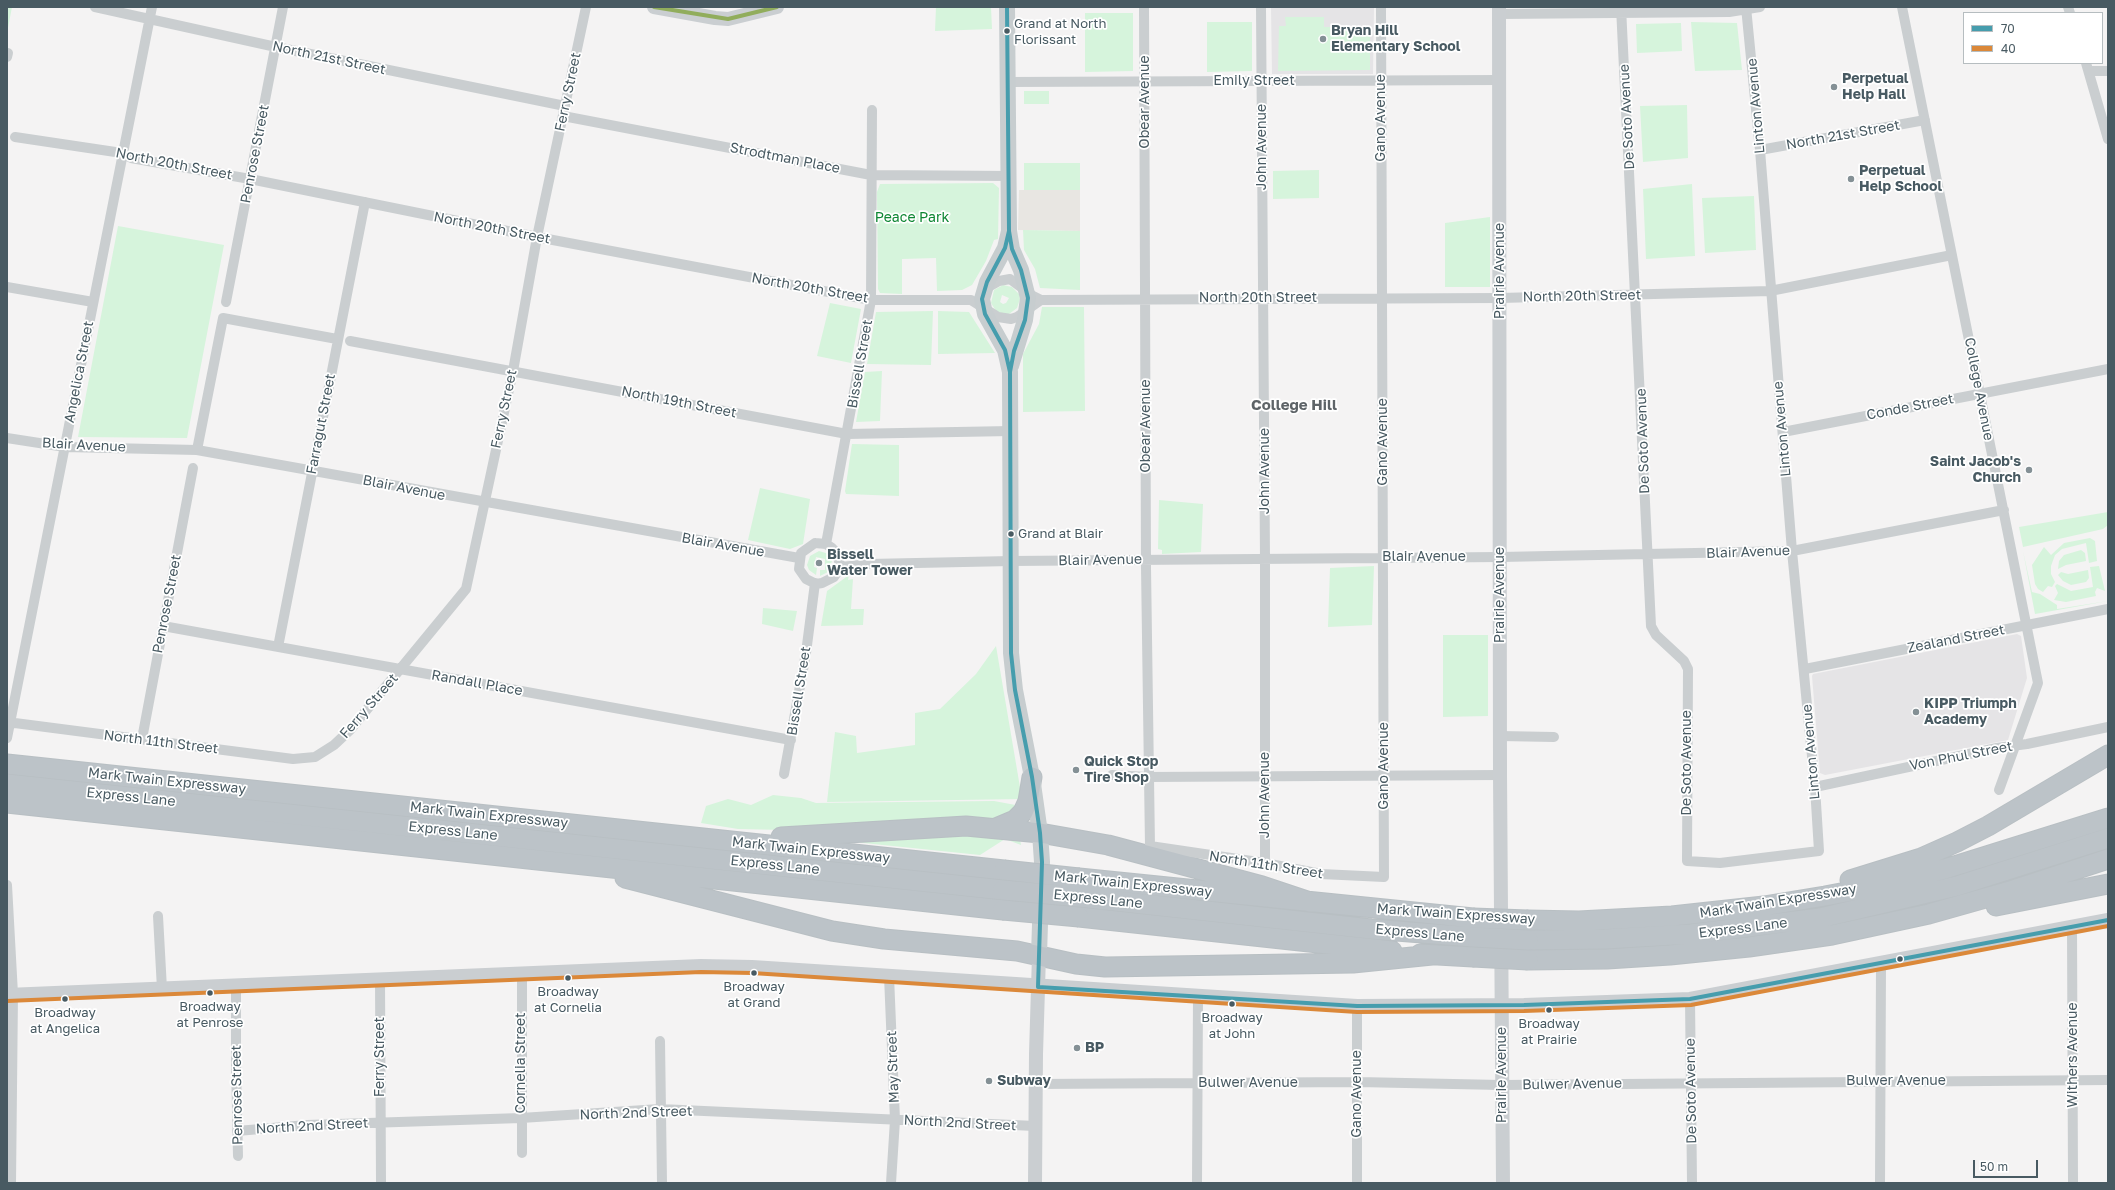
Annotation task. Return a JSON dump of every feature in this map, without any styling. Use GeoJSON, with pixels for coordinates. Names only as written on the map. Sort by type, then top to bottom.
{"type":"FeatureCollection","features":[{"type":"Feature","properties":{"kind":"highway"},"geometry":{"type":"LineString","coordinates":[[1764,906],[1921,858],[1988,826],[2108,755]]}},
{"type":"Feature","properties":{"kind":"highway","name":"Mark Twain Expressway"},"geometry":{"type":"LineString","coordinates":[[7,764],[1310,902],[1473,918],[1528,920],[1626,919],[1764,906],[1838,894],[1918,876],[1980,859],[2108,818]]}},
{"type":"Feature","properties":{"kind":"highway"},"geometry":{"type":"LineString","coordinates":[[996,828],[1015,820],[1023,812],[1028,801],[1032,777]]}},
{"type":"Feature","properties":{"kind":"highway","name":"Express Lane"},"geometry":{"type":"LineString","coordinates":[[7,784],[1394,931],[1528,940],[1604,939],[1684,935],[1820,918],[1957,886],[2108,838]]}},
{"type":"Feature","properties":{"kind":"highway"},"geometry":{"type":"LineString","coordinates":[[7,803],[1432,955],[1528,960],[1639,958],[1721,951],[1832,935],[1929,914],[2007,892],[2108,859]]}},
{"type":"Feature","properties":{"kind":"highway"},"geometry":{"type":"LineString","coordinates":[[726,840],[882,833],[951,826],[996,828],[1040,833],[1108,845],[1262,886],[1310,902]]}},
{"type":"Feature","properties":{"kind":"highway"},"geometry":{"type":"LineString","coordinates":[[600,867],[632,881],[832,931],[884,939],[1016,951],[1076,964],[1124,968],[1353,963],[1432,955]]}},
{"type":"Feature","properties":{"kind":"highway"},"geometry":{"type":"LineString","coordinates":[[1929,914],[1995,907],[2108,884]]}},
{"type":"Feature","properties":{"kind":"main road"},"geometry":{"type":"LineString","coordinates":[[654,7],[728,19],[755,10],[777,7]]}},
{"type":"Feature","properties":{"kind":"main road"},"geometry":{"type":"LineString","coordinates":[[1007,7],[1009,231],[1012,249],[1021,270],[1026,291],[1027,309],[1014,351],[1010,372],[1013,672],[1032,777],[1040,833],[1042,862],[1034,1183]]}},
{"type":"Feature","properties":{"kind":"main road","name":"Prairie Avenue"},"geometry":{"type":"LineString","coordinates":[[1499,11],[1501,1085],[1503,1183]]}},
{"type":"Feature","properties":{"kind":"main road"},"geometry":{"type":"LineString","coordinates":[[1009,231],[1005,248],[979,299],[1005,350],[1010,372]]}},
{"type":"Feature","properties":{"kind":"main road"},"geometry":{"type":"LineString","coordinates":[[10,995],[701,966],[890,976],[1038,987],[1357,1006],[1502,1006],[1690,999],[1881,965],[2108,920]]}},
{"type":"Feature","properties":{"kind":"street","name":"North 21st Street"},"geometry":{"type":"LineString","coordinates":[[95,7],[276,47],[565,106]]}},
{"type":"Feature","properties":{"kind":"street","name":"Angelica Street"},"geometry":{"type":"LineString","coordinates":[[7,738],[8,722],[65,447],[92,302],[152,7]]}},
{"type":"Feature","properties":{"kind":"street","name":"Penrose Street"},"geometry":{"type":"LineString","coordinates":[[226,302],[283,7]]}},
{"type":"Feature","properties":{"kind":"street","name":"Ferry Street"},"geometry":{"type":"LineString","coordinates":[[315,757],[334,745],[350,730],[466,590],[513,371],[537,237],[586,7]]}},
{"type":"Feature","properties":{"kind":"street","name":"Obear Avenue"},"geometry":{"type":"LineString","coordinates":[[1144,7],[1146,560],[1150,846]]}},
{"type":"Feature","properties":{"kind":"street","name":"John Avenue"},"geometry":{"type":"LineString","coordinates":[[1261,7],[1265,558],[1265,863]]}},
{"type":"Feature","properties":{"kind":"street","name":"Gano Avenue"},"geometry":{"type":"LineString","coordinates":[[1381,7],[1384,877]]}},
{"type":"Feature","properties":{"kind":"street"},"geometry":{"type":"LineString","coordinates":[[1499,11],[1621,10],[1729,12],[1746,8],[1760,7]]}},
{"type":"Feature","properties":{"kind":"street","name":"College Avenue"},"geometry":{"type":"LineString","coordinates":[[1902,7],[2038,683],[1999,790]]}},
{"type":"Feature","properties":{"kind":"street","name":"Linton Avenue"},"geometry":{"type":"LineString","coordinates":[[1746,8],[1760,150],[1770,291],[1792,551],[1815,787],[1818,852]]}},
{"type":"Feature","properties":{"kind":"street","name":"De Soto Avenue"},"geometry":{"type":"LineString","coordinates":[[1621,10],[1651,626],[1656,635],[1684,662],[1688,669],[1687,861],[1720,863],[1818,852]]}},
{"type":"Feature","properties":{"kind":"street"},"geometry":{"type":"LineString","coordinates":[[2108,71],[2087,67],[2108,139]]}},
{"type":"Feature","properties":{"kind":"street","name":"Emily Street"},"geometry":{"type":"LineString","coordinates":[[1008,82],[1499,80]]}},
{"type":"Feature","properties":{"kind":"street","name":"Bissell Street"},"geometry":{"type":"LineString","coordinates":[[826,544],[871,300],[872,110]]}},
{"type":"Feature","properties":{"kind":"street","name":"Strodtman Place"},"geometry":{"type":"LineString","coordinates":[[563,116],[871,175],[1009,176]]}},
{"type":"Feature","properties":{"kind":"street","name":"North 21st Street"},"geometry":{"type":"LineString","coordinates":[[1760,150],[1925,120]]}},
{"type":"Feature","properties":{"kind":"street","name":"North 20th Street"},"geometry":{"type":"LineString","coordinates":[[10,136],[122,153],[131,158],[250,179],[537,237],[871,300],[979,299]]}},
{"type":"Feature","properties":{"kind":"street","name":"Farragut Street"},"geometry":{"type":"LineString","coordinates":[[278,647],[365,202]]}},
{"type":"Feature","properties":{"kind":"street","name":"North 20th Street"},"geometry":{"type":"LineString","coordinates":[[1041,300],[1500,298],[1770,291],[1952,256]]}},
{"type":"Feature","properties":{"kind":"street"},"geometry":{"type":"LineString","coordinates":[[1010,279],[1026,291],[1041,300],[1017,317],[1005,319],[998,317],[979,299],[999,281],[1010,279]]}},
{"type":"Feature","properties":{"kind":"street"},"geometry":{"type":"LineString","coordinates":[[7,287],[92,302]]}},
{"type":"Feature","properties":{"kind":"street"},"geometry":{"type":"LineString","coordinates":[[197,450],[223,318],[337,339]]}},
{"type":"Feature","properties":{"kind":"street","name":"North 19th Street"},"geometry":{"type":"LineString","coordinates":[[350,342],[847,434],[1011,431]]}},
{"type":"Feature","properties":{"kind":"street","name":"Conde Street"},"geometry":{"type":"LineString","coordinates":[[1783,432],[2108,369]]}},
{"type":"Feature","properties":{"kind":"street","name":"Blair Avenue"},"geometry":{"type":"LineString","coordinates":[[7,438],[65,447],[197,450],[485,503],[799,558]]}},
{"type":"Feature","properties":{"kind":"street","name":"Penrose Street"},"geometry":{"type":"LineString","coordinates":[[142,739],[193,468]]}},
{"type":"Feature","properties":{"kind":"street","name":"Blair Avenue"},"geometry":{"type":"LineString","coordinates":[[841,567],[869,564],[1011,561],[1501,557],[1792,551],[2004,510]]}},
{"type":"Feature","properties":{"kind":"street"},"geometry":{"type":"LineString","coordinates":[[815,543],[826,544],[836,552],[841,567],[829,581],[815,583],[806,580],[799,569],[799,558],[801,553],[810,545],[815,543]]}},
{"type":"Feature","properties":{"kind":"street","name":"Bissell Street"},"geometry":{"type":"LineString","coordinates":[[784,774],[791,740],[815,583]]}},
{"type":"Feature","properties":{"kind":"street","name":"Zealand Street"},"geometry":{"type":"LineString","coordinates":[[1804,669],[2108,609]]}},
{"type":"Feature","properties":{"kind":"street","name":"Randall Place"},"geometry":{"type":"LineString","coordinates":[[163,626],[791,740]]}},
{"type":"Feature","properties":{"kind":"street","name":"North 11th Street"},"geometry":{"type":"LineString","coordinates":[[8,722],[293,759],[315,757]]}},
{"type":"Feature","properties":{"kind":"street","name":"Von Phul Street"},"geometry":{"type":"LineString","coordinates":[[1815,787],[1997,748],[2015,746],[2108,727]]}},
{"type":"Feature","properties":{"kind":"street"},"geometry":{"type":"LineString","coordinates":[[1500,736],[1554,737]]}},
{"type":"Feature","properties":{"kind":"street"},"geometry":{"type":"LineString","coordinates":[[1112,775],[1148,777],[1265,775],[1500,776]]}},
{"type":"Feature","properties":{"kind":"street","name":"North 11th Street"},"geometry":{"type":"LineString","coordinates":[[1150,846],[1265,863],[1321,874],[1384,877]]}},
{"type":"Feature","properties":{"kind":"street"},"geometry":{"type":"LineString","coordinates":[[7,885],[10,995],[11,1183]]}},
{"type":"Feature","properties":{"kind":"street"},"geometry":{"type":"LineString","coordinates":[[158,916],[162,989]]}},
{"type":"Feature","properties":{"kind":"street","name":"Withers Avenue"},"geometry":{"type":"LineString","coordinates":[[2072,928],[2073,1183]]}},
{"type":"Feature","properties":{"kind":"street"},"geometry":{"type":"LineString","coordinates":[[1880,1183],[1881,965]]}},
{"type":"Feature","properties":{"kind":"street","name":"Cornelia Street"},"geometry":{"type":"LineString","coordinates":[[522,973],[522,1153]]}},
{"type":"Feature","properties":{"kind":"street","name":"May Street"},"geometry":{"type":"LineString","coordinates":[[890,976],[895,1120],[891,1183]]}},
{"type":"Feature","properties":{"kind":"street","name":"Ferry Street"},"geometry":{"type":"LineString","coordinates":[[380,979],[381,1183]]}},
{"type":"Feature","properties":{"kind":"street","name":"Penrose Street"},"geometry":{"type":"LineString","coordinates":[[236,986],[238,1156]]}},
{"type":"Feature","properties":{"kind":"street"},"geometry":{"type":"LineString","coordinates":[[1197,1183],[1198,996]]}},
{"type":"Feature","properties":{"kind":"street","name":"De Soto Avenue"},"geometry":{"type":"LineString","coordinates":[[1690,999],[1692,1183]]}},
{"type":"Feature","properties":{"kind":"street","name":"Gano Avenue"},"geometry":{"type":"LineString","coordinates":[[1357,1006],[1357,1183]]}},
{"type":"Feature","properties":{"kind":"street"},"geometry":{"type":"LineString","coordinates":[[660,1041],[662,1183]]}},
{"type":"Feature","properties":{"kind":"street","name":"Bulwer Avenue"},"geometry":{"type":"LineString","coordinates":[[1036,1084],[1358,1082],[1501,1085],[2108,1080]]}},
{"type":"Feature","properties":{"kind":"street","name":"North 2nd Street"},"geometry":{"type":"LineString","coordinates":[[237,1131],[381,1122],[522,1118],[660,1109],[1035,1126]]}},
{"type":"Feature","properties":{"kind":"shaded area","name":"Bryan Hill Elementary School"},"geometry":{"type":"Polygon","coordinates":[[[1271,7],[1374,7],[1373,74],[1272,74],[1271,7]]]}},
{"type":"Feature","properties":{"kind":"shaded area"},"geometry":{"type":"Polygon","coordinates":[[[1019,190],[1080,190],[1080,231],[1018,230],[1019,190]]]}},
{"type":"Feature","properties":{"kind":"shaded area","name":"KIPP Triumph Academy"},"geometry":{"type":"Polygon","coordinates":[[[2017,634],[2021,636],[2027,678],[2008,740],[1825,775],[1820,773],[1813,674],[2017,634]]]}},
{"type":"Feature","properties":{"kind":"green space"},"geometry":{"type":"Polygon","coordinates":[[[7,7],[12,7],[7,33],[7,7]]]}},
{"type":"Feature","properties":{"kind":"green space"},"geometry":{"type":"Polygon","coordinates":[[[936,7],[991,7],[992,29],[935,31],[936,7]]]}},
{"type":"Feature","properties":{"kind":"green space"},"geometry":{"type":"Polygon","coordinates":[[[1085,13],[1133,13],[1133,71],[1085,72],[1085,13]]]}},
{"type":"Feature","properties":{"kind":"green space","name":"Bryan Hill Elementary School"},"geometry":{"type":"Polygon","coordinates":[[[1285,17],[1324,17],[1324,27],[1370,27],[1370,70],[1278,71],[1279,26],[1286,26],[1285,17]]]}},
{"type":"Feature","properties":{"kind":"green space"},"geometry":{"type":"Polygon","coordinates":[[[1207,22],[1252,22],[1252,71],[1207,72],[1207,22]]]}},
{"type":"Feature","properties":{"kind":"green space"},"geometry":{"type":"Polygon","coordinates":[[[1691,22],[1737,23],[1742,70],[1695,71],[1691,22]]]}},
{"type":"Feature","properties":{"kind":"green space"},"geometry":{"type":"Polygon","coordinates":[[[1681,23],[1682,51],[1637,53],[1636,24],[1681,23]]]}},
{"type":"Feature","properties":{"kind":"green space"},"geometry":{"type":"Polygon","coordinates":[[[1024,91],[1049,91],[1049,104],[1024,104],[1024,91]]]}},
{"type":"Feature","properties":{"kind":"green space"},"geometry":{"type":"Polygon","coordinates":[[[1687,105],[1688,158],[1643,162],[1640,106],[1687,105]]]}},
{"type":"Feature","properties":{"kind":"green space"},"geometry":{"type":"Polygon","coordinates":[[[1024,163],[1080,163],[1080,190],[1024,190],[1024,163]]]}},
{"type":"Feature","properties":{"kind":"green space"},"geometry":{"type":"Polygon","coordinates":[[[1319,170],[1319,198],[1273,199],[1273,171],[1319,170]]]}},
{"type":"Feature","properties":{"kind":"green space","name":"Peace Park"},"geometry":{"type":"Polygon","coordinates":[[[993,183],[999,188],[998,239],[994,240],[986,261],[972,285],[962,290],[937,291],[936,258],[902,259],[902,294],[880,293],[878,289],[877,192],[880,184],[993,183]]]}},
{"type":"Feature","properties":{"kind":"green space"},"geometry":{"type":"Polygon","coordinates":[[[1692,184],[1695,256],[1646,259],[1643,189],[1692,184]]]}},
{"type":"Feature","properties":{"kind":"green space"},"geometry":{"type":"Polygon","coordinates":[[[1754,196],[1756,250],[1705,253],[1702,198],[1754,196]]]}},
{"type":"Feature","properties":{"kind":"green space"},"geometry":{"type":"Polygon","coordinates":[[[1490,217],[1490,287],[1445,287],[1445,223],[1490,217]]]}},
{"type":"Feature","properties":{"kind":"green space"},"geometry":{"type":"Polygon","coordinates":[[[118,226],[224,245],[187,438],[78,437],[118,226]]]}},
{"type":"Feature","properties":{"kind":"green space"},"geometry":{"type":"Polygon","coordinates":[[[1023,230],[1080,231],[1080,290],[1040,288],[1035,269],[1024,250],[1023,230]]]}},
{"type":"Feature","properties":{"kind":"green space"},"geometry":{"type":"Polygon","coordinates":[[[1003,285],[1012,287],[1019,294],[1020,299],[1017,308],[1005,315],[996,311],[991,303],[994,290],[1003,285]],[[1002,295],[1000,302],[1003,304],[1006,303],[1009,298],[1002,295]]]}},
{"type":"Feature","properties":{"kind":"green space"},"geometry":{"type":"Polygon","coordinates":[[[830,303],[861,309],[851,363],[817,356],[830,303]]]}},
{"type":"Feature","properties":{"kind":"green space"},"geometry":{"type":"Polygon","coordinates":[[[1042,307],[1084,307],[1085,411],[1023,412],[1023,354],[1039,324],[1042,307]]]}},
{"type":"Feature","properties":{"kind":"green space"},"geometry":{"type":"Polygon","coordinates":[[[933,311],[931,365],[867,364],[876,312],[933,311]]]}},
{"type":"Feature","properties":{"kind":"green space"},"geometry":{"type":"Polygon","coordinates":[[[938,311],[969,312],[995,353],[938,354],[938,311]]]}},
{"type":"Feature","properties":{"kind":"green space"},"geometry":{"type":"Polygon","coordinates":[[[882,371],[880,421],[856,422],[865,372],[882,371]]]}},
{"type":"Feature","properties":{"kind":"green space"},"geometry":{"type":"Polygon","coordinates":[[[852,444],[899,445],[899,496],[846,494],[845,491],[852,444]]]}},
{"type":"Feature","properties":{"kind":"green space"},"geometry":{"type":"Polygon","coordinates":[[[760,488],[810,499],[803,544],[790,549],[748,540],[760,488]]]}},
{"type":"Feature","properties":{"kind":"green space"},"geometry":{"type":"Polygon","coordinates":[[[1159,500],[1203,504],[1201,552],[1162,554],[1162,550],[1158,549],[1159,500]]]}},
{"type":"Feature","properties":{"kind":"green space"},"geometry":{"type":"Polygon","coordinates":[[[2108,512],[2108,525],[2103,529],[2023,547],[2019,527],[2108,512]]]}},
{"type":"Feature","properties":{"kind":"green space"},"geometry":{"type":"Polygon","coordinates":[[[2090,538],[2095,541],[2097,561],[2089,563],[2086,543],[2062,549],[2055,555],[2051,566],[2051,574],[2055,582],[2052,587],[2048,586],[2043,592],[2038,589],[2035,584],[2032,565],[2044,547],[2051,555],[2064,543],[2090,538]]]}},
{"type":"Feature","properties":{"kind":"green space"},"geometry":{"type":"Polygon","coordinates":[[[2081,550],[2085,553],[2086,561],[2066,565],[2058,569],[2059,561],[2064,555],[2081,550]]]}},
{"type":"Feature","properties":{"kind":"green space"},"geometry":{"type":"Polygon","coordinates":[[[819,551],[829,554],[832,561],[828,572],[820,576],[820,570],[825,570],[825,559],[816,557],[814,567],[817,568],[816,575],[809,570],[807,565],[810,556],[819,551]]]}},
{"type":"Feature","properties":{"kind":"green space"},"geometry":{"type":"Polygon","coordinates":[[[2023,551],[2032,592],[2040,594],[2057,605],[2057,609],[2108,601],[2035,614],[2023,551]]]}},
{"type":"Feature","properties":{"kind":"green space"},"geometry":{"type":"Polygon","coordinates":[[[1374,566],[1372,625],[1328,627],[1330,568],[1374,566]]]}},
{"type":"Feature","properties":{"kind":"green space"},"geometry":{"type":"Polygon","coordinates":[[[2099,566],[2105,591],[2097,588],[2095,592],[2096,596],[2066,602],[2054,600],[2058,593],[2055,586],[2057,584],[2071,591],[2093,587],[2090,567],[2099,566]]]}},
{"type":"Feature","properties":{"kind":"green space"},"geometry":{"type":"Polygon","coordinates":[[[2088,570],[2089,578],[2086,582],[2071,585],[2063,581],[2058,575],[2061,572],[2068,574],[2088,570]]]}},
{"type":"Feature","properties":{"kind":"green space"},"geometry":{"type":"Polygon","coordinates":[[[849,575],[848,580],[853,579],[851,609],[864,609],[863,625],[821,626],[827,591],[849,575]]]}},
{"type":"Feature","properties":{"kind":"green space"},"geometry":{"type":"Polygon","coordinates":[[[763,608],[797,611],[793,631],[762,624],[763,608]]]}},
{"type":"Feature","properties":{"kind":"green space"},"geometry":{"type":"Polygon","coordinates":[[[1443,635],[1488,635],[1488,716],[1443,717],[1443,635]]]}},
{"type":"Feature","properties":{"kind":"green space"},"geometry":{"type":"Polygon","coordinates":[[[996,646],[1022,799],[827,802],[835,732],[856,736],[857,753],[915,745],[915,713],[940,709],[976,674],[996,646]]]}},
{"type":"Feature","properties":{"kind":"green space"},"geometry":{"type":"Polygon","coordinates":[[[773,795],[801,798],[816,803],[994,801],[1021,806],[995,823],[786,830],[738,829],[701,823],[706,806],[728,799],[751,805],[773,795]]]}},
{"type":"Feature","properties":{"kind":"green space"},"geometry":{"type":"Polygon","coordinates":[[[955,831],[1020,839],[1021,845],[1005,839],[980,855],[825,839],[955,831]]]}},
{"type":"Feature","properties":{"kind":"transit line"},"geometry":{"type":"LineString","coordinates":[[654,7],[728,19],[777,7]]}},
{"type":"Feature","properties":{"kind":"transit line","name":"70"},"geometry":{"type":"LineString","coordinates":[[1007,7],[1009,231],[1012,249],[1021,270],[1028,298],[1025,320],[1014,351],[1010,372]]}},
{"type":"Feature","properties":{"kind":"transit line","name":"70"},"geometry":{"type":"LineString","coordinates":[[1009,231],[1005,248],[987,282],[982,299],[985,314],[1005,350],[1010,372],[1011,653],[1015,690],[1032,777],[1040,833],[1042,862],[1038,987],[1357,1006],[1524,1005],[1690,999],[2108,920]]}},
{"type":"Feature","properties":{"kind":"transit line","name":"40"},"geometry":{"type":"LineString","coordinates":[[7,1001],[701,972],[752,973],[1357,1012],[1524,1011],[1691,1005],[2108,926]]}},
{"type":"Feature","properties":{"kind":"place","name":"Grand at North Florissant"},"geometry":{"type":"Point","coordinates":[1007,31]}},
{"type":"Feature","properties":{"kind":"place","name":"Bryan Hill Elementary School"},"geometry":{"type":"Point","coordinates":[1323,39]}},
{"type":"Feature","properties":{"kind":"place","name":"Perpetual Help Hall"},"geometry":{"type":"Point","coordinates":[1834,87]}},
{"type":"Feature","properties":{"kind":"place","name":"Perpetual Help School"},"geometry":{"type":"Point","coordinates":[1851,179]}},
{"type":"Feature","properties":{"kind":"place","name":"Saint Jacob's Church"},"geometry":{"type":"Point","coordinates":[2029,470]}},
{"type":"Feature","properties":{"kind":"place","name":"Grand at Blair"},"geometry":{"type":"Point","coordinates":[1011,534]}},
{"type":"Feature","properties":{"kind":"place","name":"Bissell Water Tower"},"geometry":{"type":"Point","coordinates":[819,563]}},
{"type":"Feature","properties":{"kind":"place","name":"KIPP Triumph Academy"},"geometry":{"type":"Point","coordinates":[1916,712]}},
{"type":"Feature","properties":{"kind":"place","name":"Quick Stop Tire Shop"},"geometry":{"type":"Point","coordinates":[1076,770]}},
{"type":"Feature","properties":{"kind":"place","name":"Broadway at Grand"},"geometry":{"type":"Point","coordinates":[754,973]}},
{"type":"Feature","properties":{"kind":"place","name":"Broadway at Cornelia"},"geometry":{"type":"Point","coordinates":[568,978]}},
{"type":"Feature","properties":{"kind":"place","name":"Broadway at Penrose"},"geometry":{"type":"Point","coordinates":[210,993]}},
{"type":"Feature","properties":{"kind":"place","name":"Broadway at Angelica"},"geometry":{"type":"Point","coordinates":[65,999]}},
{"type":"Feature","properties":{"kind":"place","name":"Broadway at John"},"geometry":{"type":"Point","coordinates":[1232,1004]}},
{"type":"Feature","properties":{"kind":"place","name":"Broadway at Prairie"},"geometry":{"type":"Point","coordinates":[1549,1010]}},
{"type":"Feature","properties":{"kind":"place","name":"BP"},"geometry":{"type":"Point","coordinates":[1077,1048]}},
{"type":"Feature","properties":{"kind":"place","name":"Subway"},"geometry":{"type":"Point","coordinates":[989,1081]}},
{"type":"Feature","properties":{"kind":"district","name":"College Hill"},"geometry":{"type":"Point","coordinates":[1294,405]}}]}
